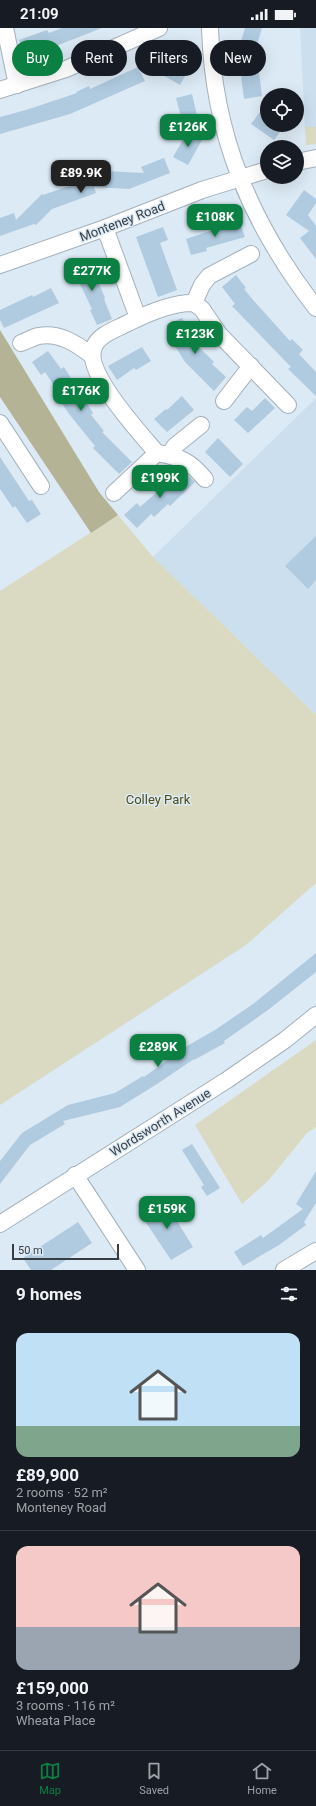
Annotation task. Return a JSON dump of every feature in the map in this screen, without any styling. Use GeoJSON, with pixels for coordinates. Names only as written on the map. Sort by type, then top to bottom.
{"type":"FeatureCollection","features":[{"type":"Feature","properties":{"kind":"street"},"geometry":{"type":"LineString","coordinates":[[5,28],[17,85]]}},
{"type":"Feature","properties":{"kind":"street"},"geometry":{"type":"LineString","coordinates":[[0,90],[66,69],[159,28]]}},
{"type":"Feature","properties":{"kind":"street"},"geometry":{"type":"LineString","coordinates":[[210,28],[214,73],[224,132],[239,178],[254,212],[274,246],[301,289],[316,308]]}},
{"type":"Feature","properties":{"kind":"street"},"geometry":{"type":"LineString","coordinates":[[304,161],[316,158]]}},
{"type":"Feature","properties":{"kind":"street","name":"Monteney Road"},"geometry":{"type":"LineString","coordinates":[[0,265],[105,228],[202,190],[260,172]]}},
{"type":"Feature","properties":{"kind":"street"},"geometry":{"type":"LineString","coordinates":[[105,228],[138,318]]}},
{"type":"Feature","properties":{"kind":"street"},"geometry":{"type":"LineString","coordinates":[[194,303],[202,285],[209,276],[251,254]]}},
{"type":"Feature","properties":{"kind":"street"},"geometry":{"type":"LineString","coordinates":[[205,479],[190,462],[163,454],[118,406],[93,365],[92,355],[94,346],[101,337],[138,318],[178,304],[194,303],[202,309],[219,334],[288,405]]}},
{"type":"Feature","properties":{"kind":"street"},"geometry":{"type":"LineString","coordinates":[[21,343],[40,336],[60,337],[75,343],[92,355]]}},
{"type":"Feature","properties":{"kind":"street"},"geometry":{"type":"LineString","coordinates":[[224,401],[251,366]]}},
{"type":"Feature","properties":{"kind":"street"},"geometry":{"type":"LineString","coordinates":[[0,423],[41,486]]}},
{"type":"Feature","properties":{"kind":"street"},"geometry":{"type":"LineString","coordinates":[[114,493],[201,425]]}},
{"type":"Feature","properties":{"kind":"street","name":"Wordsworth Avenue"},"geometry":{"type":"LineString","coordinates":[[0,1224],[227,1080],[285,1040],[316,1015]]}},
{"type":"Feature","properties":{"kind":"street"},"geometry":{"type":"LineString","coordinates":[[75,1176],[137,1270]]}},
{"type":"Feature","properties":{"kind":"street"},"geometry":{"type":"LineString","coordinates":[[284,1270],[316,1251]]}},
{"type":"Feature","properties":{"kind":"shaded area"},"geometry":{"type":"Polygon","coordinates":[[[300,28],[316,28],[316,127],[305,127],[300,28]]]}},
{"type":"Feature","properties":{"kind":"shaded area"},"geometry":{"type":"Polygon","coordinates":[[[316,398],[316,715],[153,557],[316,398]]]}},
{"type":"Feature","properties":{"kind":"green space"},"geometry":{"type":"Polygon","coordinates":[[[305,127],[316,127],[316,144],[306,145],[305,127]]]}},
{"type":"Feature","properties":{"kind":"green space"},"geometry":{"type":"Polygon","coordinates":[[[0,330],[99,492],[118,515],[91,533],[0,397],[0,330]]]}},
{"type":"Feature","properties":{"kind":"green space","name":"Colley Park"},"geometry":{"type":"Polygon","coordinates":[[[118,515],[153,557],[316,715],[316,883],[246,945],[0,1105],[0,591],[118,515]]]}},
{"type":"Feature","properties":{"kind":"green space"},"geometry":{"type":"Polygon","coordinates":[[[316,1040],[316,1127],[307,1133],[268,1181],[242,1204],[195,1125],[316,1040]]]}},
{"type":"Feature","properties":{"kind":"building"},"geometry":{"type":"Polygon","coordinates":[[[62,28],[102,28],[63,43],[63,40],[19,40],[47,30],[49,33],[62,28]]]}},
{"type":"Feature","properties":{"kind":"building"},"geometry":{"type":"Polygon","coordinates":[[[245,28],[262,28],[258,40],[241,40],[245,28]]]}},
{"type":"Feature","properties":{"kind":"building"},"geometry":{"type":"Polygon","coordinates":[[[135,68],[135,76],[142,76],[145,81],[70,114],[0,134],[0,117],[77,93],[76,92],[89,86],[90,89],[118,76],[127,76],[127,72],[135,68]]]}},
{"type":"Feature","properties":{"kind":"building"},"geometry":{"type":"Polygon","coordinates":[[[164,76],[185,76],[180,85],[164,76]]]}},
{"type":"Feature","properties":{"kind":"building"},"geometry":{"type":"Polygon","coordinates":[[[241,76],[260,76],[261,88],[260,96],[244,99],[241,76]]]}},
{"type":"Feature","properties":{"kind":"building"},"geometry":{"type":"Polygon","coordinates":[[[192,94],[198,120],[183,124],[176,98],[192,94]]]}},
{"type":"Feature","properties":{"kind":"building"},"geometry":{"type":"Polygon","coordinates":[[[260,112],[260,130],[251,124],[260,112]]]}},
{"type":"Feature","properties":{"kind":"building"},"geometry":{"type":"Polygon","coordinates":[[[188,131],[202,140],[188,165],[173,157],[188,131]]]}},
{"type":"Feature","properties":{"kind":"building"},"geometry":{"type":"Polygon","coordinates":[[[262,132],[280,132],[274,140],[262,132]]]}},
{"type":"Feature","properties":{"kind":"building"},"geometry":{"type":"Polygon","coordinates":[[[164,158],[170,173],[129,189],[94,187],[96,193],[52,209],[36,225],[34,224],[0,236],[0,218],[14,213],[16,220],[42,194],[43,195],[104,174],[104,171],[144,173],[141,167],[164,158]]]}},
{"type":"Feature","properties":{"kind":"building"},"geometry":{"type":"Polygon","coordinates":[[[304,190],[316,199],[316,203],[308,215],[316,226],[316,259],[300,238],[309,231],[286,215],[304,190]]]}},
{"type":"Feature","properties":{"kind":"building"},"geometry":{"type":"Polygon","coordinates":[[[239,221],[245,237],[206,248],[207,251],[191,255],[186,239],[239,221]]]}},
{"type":"Feature","properties":{"kind":"building"},"geometry":{"type":"Polygon","coordinates":[[[163,227],[168,240],[160,243],[177,290],[158,297],[136,237],[163,227]]]}},
{"type":"Feature","properties":{"kind":"building"},"geometry":{"type":"Polygon","coordinates":[[[90,262],[112,319],[97,325],[90,310],[92,309],[79,282],[76,283],[71,268],[90,262]]]}},
{"type":"Feature","properties":{"kind":"building"},"geometry":{"type":"Polygon","coordinates":[[[236,275],[246,288],[244,289],[254,301],[290,341],[292,339],[303,350],[299,354],[316,372],[316,396],[288,369],[291,367],[232,306],[235,304],[222,287],[236,275]]]}},
{"type":"Feature","properties":{"kind":"building"},"geometry":{"type":"Polygon","coordinates":[[[51,288],[59,303],[4,328],[0,320],[0,310],[51,288]]]}},
{"type":"Feature","properties":{"kind":"building"},"geometry":{"type":"Polygon","coordinates":[[[182,318],[196,344],[214,362],[212,364],[226,377],[214,391],[185,362],[175,346],[166,325],[182,318]]]}},
{"type":"Feature","properties":{"kind":"building"},"geometry":{"type":"Polygon","coordinates":[[[142,347],[151,361],[136,370],[134,368],[117,380],[108,366],[142,347]]]}},
{"type":"Feature","properties":{"kind":"building"},"geometry":{"type":"Polygon","coordinates":[[[48,351],[61,369],[64,367],[93,413],[91,415],[104,431],[102,432],[132,462],[119,474],[93,448],[95,446],[69,414],[56,394],[59,393],[45,372],[41,375],[32,362],[48,351]]]}},
{"type":"Feature","properties":{"kind":"building"},"geometry":{"type":"Polygon","coordinates":[[[182,396],[194,410],[167,432],[154,419],[166,409],[167,410],[182,396]]]}},
{"type":"Feature","properties":{"kind":"building"},"geometry":{"type":"Polygon","coordinates":[[[265,398],[275,408],[248,433],[234,420],[247,407],[252,411],[265,398]]]}},
{"type":"Feature","properties":{"kind":"building"},"geometry":{"type":"Polygon","coordinates":[[[218,438],[243,464],[230,477],[205,452],[218,438]]]}},
{"type":"Feature","properties":{"kind":"building"},"geometry":{"type":"Polygon","coordinates":[[[0,457],[29,501],[32,500],[41,514],[27,523],[15,506],[13,508],[0,489],[0,457]]]}},
{"type":"Feature","properties":{"kind":"building"},"geometry":{"type":"Polygon","coordinates":[[[182,470],[195,482],[170,506],[168,504],[154,517],[151,514],[137,528],[124,515],[137,503],[140,507],[182,470]]]}},
{"type":"Feature","properties":{"kind":"building"},"geometry":{"type":"Polygon","coordinates":[[[316,536],[316,580],[308,589],[285,566],[316,536]]]}},
{"type":"Feature","properties":{"kind":"building"},"geometry":{"type":"Polygon","coordinates":[[[316,953],[316,972],[268,1010],[224,1041],[225,1043],[194,1059],[120,1107],[63,1121],[65,1124],[30,1145],[0,1184],[0,1161],[22,1133],[68,1105],[115,1093],[143,1076],[144,1077],[187,1046],[215,1030],[253,1004],[316,953]]]}},
{"type":"Feature","properties":{"kind":"building"},"geometry":{"type":"Polygon","coordinates":[[[192,1144],[220,1188],[207,1196],[201,1187],[204,1185],[182,1150],[192,1144]]]}},
{"type":"Feature","properties":{"kind":"building"},"geometry":{"type":"Polygon","coordinates":[[[316,1171],[316,1203],[304,1222],[306,1225],[279,1245],[243,1266],[234,1252],[261,1235],[263,1238],[303,1209],[296,1204],[316,1171]]]}},
{"type":"Feature","properties":{"kind":"building"},"geometry":{"type":"Polygon","coordinates":[[[164,1200],[193,1247],[171,1260],[141,1215],[164,1200]]]}},
{"type":"Feature","properties":{"kind":"building"},"geometry":{"type":"Polygon","coordinates":[[[78,1222],[92,1243],[51,1270],[31,1270],[23,1258],[78,1222]]]}}]}
